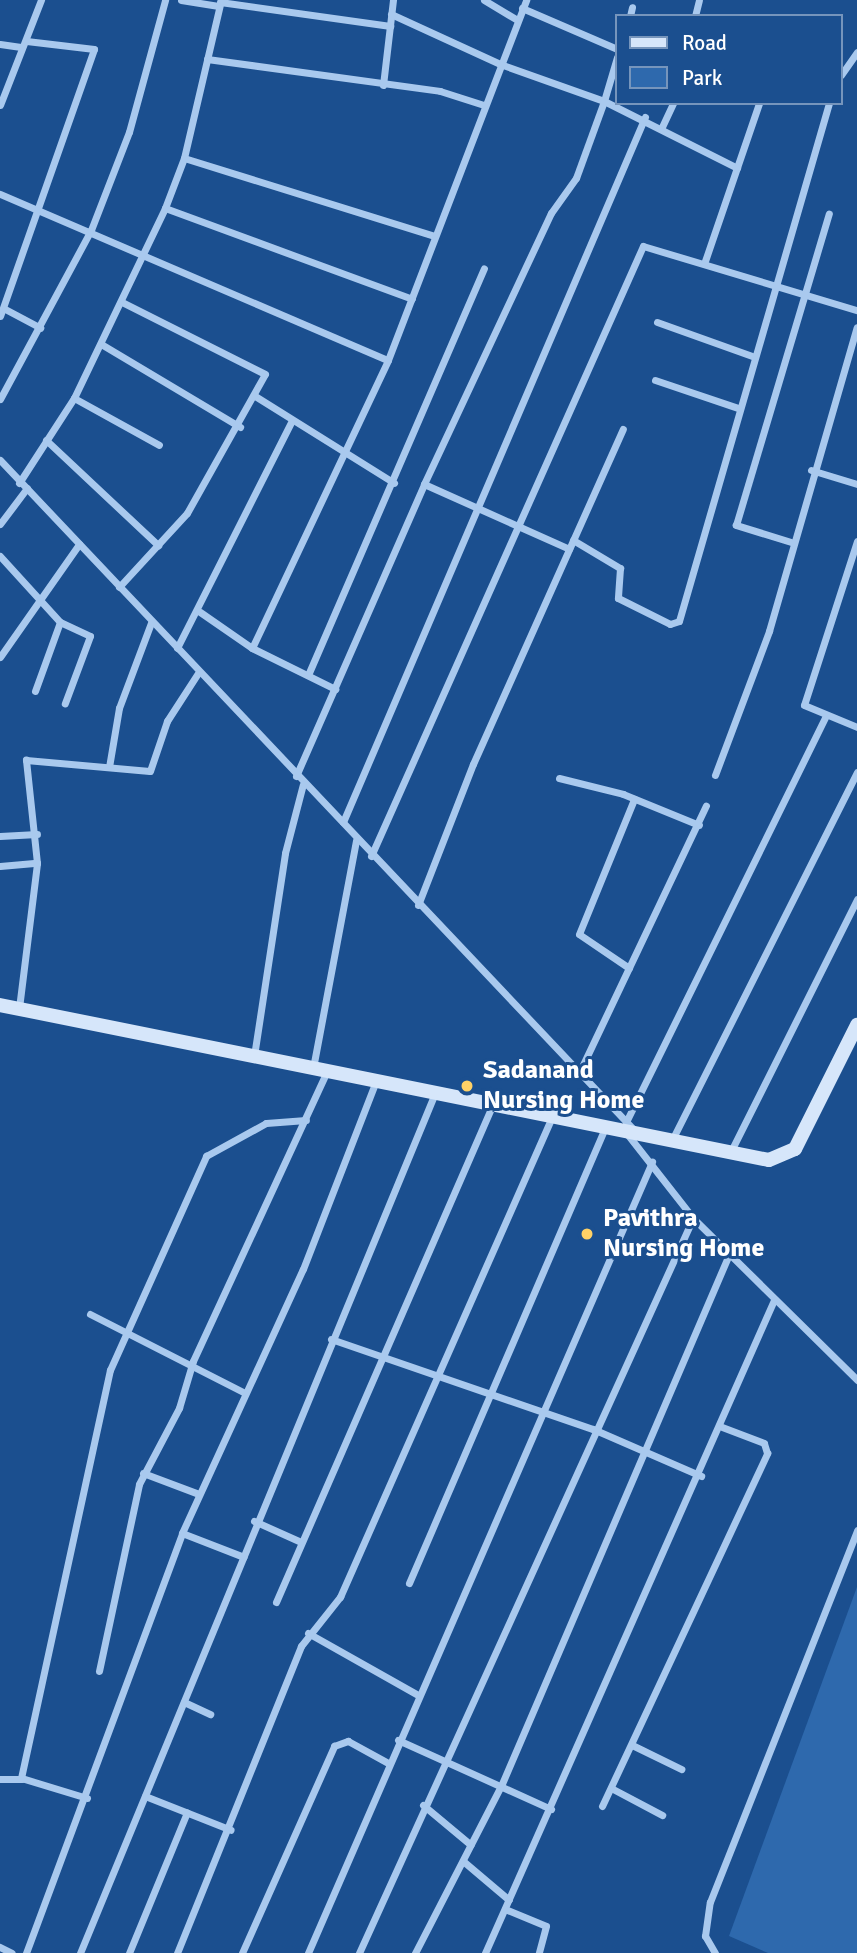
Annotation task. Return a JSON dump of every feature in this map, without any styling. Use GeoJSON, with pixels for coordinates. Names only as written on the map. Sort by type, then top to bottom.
{"type":"FeatureCollection","features":[{"type":"Feature","properties":{"kind":"street"},"geometry":{"type":"LineString","coordinates":[[0,105],[41,0]]}},
{"type":"Feature","properties":{"kind":"street"},"geometry":{"type":"LineString","coordinates":[[0,399],[92,230],[129,132],[164,0]]}},
{"type":"Feature","properties":{"kind":"street"},"geometry":{"type":"LineString","coordinates":[[181,0],[390,26]]}},
{"type":"Feature","properties":{"kind":"street"},"geometry":{"type":"LineString","coordinates":[[383,85],[393,0]]}},
{"type":"Feature","properties":{"kind":"street"},"geometry":{"type":"LineString","coordinates":[[484,0],[517,20]]}},
{"type":"Feature","properties":{"kind":"street"},"geometry":{"type":"LineString","coordinates":[[252,648],[388,360],[526,0]]}},
{"type":"Feature","properties":{"kind":"street"},"geometry":{"type":"LineString","coordinates":[[19,483],[74,398],[165,208],[184,158],[220,3]]}},
{"type":"Feature","properties":{"kind":"street"},"geometry":{"type":"LineString","coordinates":[[522,8],[616,49]]}},
{"type":"Feature","properties":{"kind":"street"},"geometry":{"type":"LineString","coordinates":[[391,14],[500,64],[645,117],[661,129],[737,168]]}},
{"type":"Feature","properties":{"kind":"street"},"geometry":{"type":"LineString","coordinates":[[0,44],[93,49],[2,313],[40,328]]}},
{"type":"Feature","properties":{"kind":"street"},"geometry":{"type":"LineString","coordinates":[[843,72],[857,52]]}},
{"type":"Feature","properties":{"kind":"street"},"geometry":{"type":"LineString","coordinates":[[208,59],[440,91],[484,105]]}},
{"type":"Feature","properties":{"kind":"street"},"geometry":{"type":"LineString","coordinates":[[296,776],[424,484],[551,213],[576,178],[616,60]]}},
{"type":"Feature","properties":{"kind":"street"},"geometry":{"type":"LineString","coordinates":[[661,129],[672,105]]}},
{"type":"Feature","properties":{"kind":"street"},"geometry":{"type":"LineString","coordinates":[[705,261],[759,105]]}},
{"type":"Feature","properties":{"kind":"street"},"geometry":{"type":"LineString","coordinates":[[573,540],[620,568],[618,598],[670,624],[679,621],[773,281],[828,105]]}},
{"type":"Feature","properties":{"kind":"street"},"geometry":{"type":"LineString","coordinates":[[343,822],[645,117]]}},
{"type":"Feature","properties":{"kind":"street"},"geometry":{"type":"LineString","coordinates":[[184,158],[434,236]]}},
{"type":"Feature","properties":{"kind":"street"},"geometry":{"type":"LineString","coordinates":[[0,194],[39,207],[388,360]]}},
{"type":"Feature","properties":{"kind":"street"},"geometry":{"type":"LineString","coordinates":[[165,208],[412,299]]}},
{"type":"Feature","properties":{"kind":"street"},"geometry":{"type":"LineString","coordinates":[[792,542],[736,525],[829,214]]}},
{"type":"Feature","properties":{"kind":"street"},"geometry":{"type":"LineString","coordinates":[[371,856],[521,527],[643,246],[773,281],[857,310]]}},
{"type":"Feature","properties":{"kind":"street"},"geometry":{"type":"LineString","coordinates":[[307,676],[394,483],[484,268]]}},
{"type":"Feature","properties":{"kind":"street"},"geometry":{"type":"LineString","coordinates":[[119,587],[187,513],[240,427],[265,374],[122,302]]}},
{"type":"Feature","properties":{"kind":"street"},"geometry":{"type":"LineString","coordinates":[[657,322],[752,356]]}},
{"type":"Feature","properties":{"kind":"street"},"geometry":{"type":"LineString","coordinates":[[715,775],[751,687],[811,470],[857,327]]}},
{"type":"Feature","properties":{"kind":"street"},"geometry":{"type":"LineString","coordinates":[[101,344],[240,427]]}},
{"type":"Feature","properties":{"kind":"street"},"geometry":{"type":"LineString","coordinates":[[655,380],[738,408]]}},
{"type":"Feature","properties":{"kind":"street"},"geometry":{"type":"LineString","coordinates":[[255,396],[394,483]]}},
{"type":"Feature","properties":{"kind":"street"},"geometry":{"type":"LineString","coordinates":[[74,398],[159,445]]}},
{"type":"Feature","properties":{"kind":"street"},"geometry":{"type":"LineString","coordinates":[[177,648],[200,612],[292,420]]}},
{"type":"Feature","properties":{"kind":"street"},"geometry":{"type":"LineString","coordinates":[[418,905],[569,549],[624,429]]}},
{"type":"Feature","properties":{"kind":"street"},"geometry":{"type":"LineString","coordinates":[[46,440],[159,545]]}},
{"type":"Feature","properties":{"kind":"street"},"geometry":{"type":"LineString","coordinates":[[0,460],[198,673],[303,784],[343,822],[371,856],[579,1073],[632,1131],[693,1218],[857,1380]]}},
{"type":"Feature","properties":{"kind":"street"},"geometry":{"type":"LineString","coordinates":[[811,470],[857,484]]}},
{"type":"Feature","properties":{"kind":"street"},"geometry":{"type":"LineString","coordinates":[[424,484],[569,549]]}},
{"type":"Feature","properties":{"kind":"street"},"geometry":{"type":"LineString","coordinates":[[0,524],[27,488]]}},
{"type":"Feature","properties":{"kind":"street"},"geometry":{"type":"LineString","coordinates":[[856,724],[804,705],[857,541]]}},
{"type":"Feature","properties":{"kind":"street"},"geometry":{"type":"LineString","coordinates":[[0,657],[39,597],[79,544]]}},
{"type":"Feature","properties":{"kind":"street"},"geometry":{"type":"LineString","coordinates":[[0,556],[60,622],[90,636],[65,703]]}},
{"type":"Feature","properties":{"kind":"street"},"geometry":{"type":"LineString","coordinates":[[200,612],[252,648],[335,689]]}},
{"type":"Feature","properties":{"kind":"street"},"geometry":{"type":"LineString","coordinates":[[35,691],[60,622]]}},
{"type":"Feature","properties":{"kind":"street"},"geometry":{"type":"LineString","coordinates":[[109,767],[119,708],[151,623]]}},
{"type":"Feature","properties":{"kind":"street"},"geometry":{"type":"LineString","coordinates":[[19,1008],[37,863],[37,834],[27,759],[152,770],[167,721],[198,673]]}},
{"type":"Feature","properties":{"kind":"street"},"geometry":{"type":"LineString","coordinates":[[632,1131],[826,715]]}},
{"type":"Feature","properties":{"kind":"street"},"geometry":{"type":"LineString","coordinates":[[671,1143],[857,772]]}},
{"type":"Feature","properties":{"kind":"street"},"geometry":{"type":"LineString","coordinates":[[559,778],[634,799],[699,825]]}},
{"type":"Feature","properties":{"kind":"street"},"geometry":{"type":"LineString","coordinates":[[254,1057],[285,853],[303,784]]}},
{"type":"Feature","properties":{"kind":"street"},"geometry":{"type":"LineString","coordinates":[[629,968],[579,933],[634,799]]}},
{"type":"Feature","properties":{"kind":"street"},"geometry":{"type":"LineString","coordinates":[[579,1073],[706,806]]}},
{"type":"Feature","properties":{"kind":"street"},"geometry":{"type":"LineString","coordinates":[[0,836],[37,834]]}},
{"type":"Feature","properties":{"kind":"street"},"geometry":{"type":"LineString","coordinates":[[99,1671],[143,1473],[179,1408],[193,1361],[306,1120],[319,1070],[356,840]]}},
{"type":"Feature","properties":{"kind":"street"},"geometry":{"type":"LineString","coordinates":[[0,866],[37,863]]}},
{"type":"Feature","properties":{"kind":"street"},"geometry":{"type":"LineString","coordinates":[[730,1154],[857,899]]}},
{"type":"Feature","properties":{"kind":"street"},"geometry":{"type":"LineString","coordinates":[[0,1005],[319,1070],[436,1089],[551,1119],[604,1130],[632,1131],[671,1143],[730,1154],[789,1156],[857,1025]]}},
{"type":"Feature","properties":{"kind":"street"},"geometry":{"type":"LineString","coordinates":[[29,1952],[182,1533],[303,1269],[377,1079]]}},
{"type":"Feature","properties":{"kind":"street"},"geometry":{"type":"LineString","coordinates":[[80,1953],[244,1557],[254,1521],[436,1089]]}},
{"type":"Feature","properties":{"kind":"street"},"geometry":{"type":"LineString","coordinates":[[276,1602],[299,1541],[383,1359],[493,1104]]}},
{"type":"Feature","properties":{"kind":"street"},"geometry":{"type":"LineString","coordinates":[[177,1953],[231,1830],[308,1633],[340,1597],[551,1119]]}},
{"type":"Feature","properties":{"kind":"street"},"geometry":{"type":"LineString","coordinates":[[22,1779],[110,1370],[126,1331],[206,1156],[266,1123],[306,1120]]}},
{"type":"Feature","properties":{"kind":"street"},"geometry":{"type":"LineString","coordinates":[[409,1583],[488,1394],[604,1130]]}},
{"type":"Feature","properties":{"kind":"street"},"geometry":{"type":"LineString","coordinates":[[308,1953],[398,1740],[652,1163]]}},
{"type":"Feature","properties":{"kind":"street"},"geometry":{"type":"LineString","coordinates":[[359,1953],[593,1429],[693,1218]]}},
{"type":"Feature","properties":{"kind":"street"},"geometry":{"type":"LineString","coordinates":[[415,1953],[500,1786],[730,1252]]}},
{"type":"Feature","properties":{"kind":"street"},"geometry":{"type":"LineString","coordinates":[[485,1953],[701,1476],[774,1300]]}},
{"type":"Feature","properties":{"kind":"street"},"geometry":{"type":"LineString","coordinates":[[90,1314],[193,1361],[245,1393]]}},
{"type":"Feature","properties":{"kind":"street"},"geometry":{"type":"LineString","coordinates":[[331,1339],[436,1378],[593,1429],[701,1476]]}},
{"type":"Feature","properties":{"kind":"street"},"geometry":{"type":"LineString","coordinates":[[602,1807],[767,1453],[764,1443],[722,1427]]}},
{"type":"Feature","properties":{"kind":"street"},"geometry":{"type":"LineString","coordinates":[[143,1473],[199,1494]]}},
{"type":"Feature","properties":{"kind":"street"},"geometry":{"type":"LineString","coordinates":[[254,1521],[299,1541]]}},
{"type":"Feature","properties":{"kind":"street"},"geometry":{"type":"LineString","coordinates":[[715,1953],[705,1936],[710,1902],[857,1530]]}},
{"type":"Feature","properties":{"kind":"street"},"geometry":{"type":"LineString","coordinates":[[182,1533],[244,1557]]}},
{"type":"Feature","properties":{"kind":"street"},"geometry":{"type":"LineString","coordinates":[[308,1633],[418,1695]]}},
{"type":"Feature","properties":{"kind":"street"},"geometry":{"type":"LineString","coordinates":[[184,1702],[210,1714]]}},
{"type":"Feature","properties":{"kind":"street"},"geometry":{"type":"LineString","coordinates":[[398,1740],[551,1809]]}},
{"type":"Feature","properties":{"kind":"street"},"geometry":{"type":"LineString","coordinates":[[242,1953],[334,1746],[348,1741],[388,1763]]}},
{"type":"Feature","properties":{"kind":"street"},"geometry":{"type":"LineString","coordinates":[[632,1745],[681,1769]]}},
{"type":"Feature","properties":{"kind":"street"},"geometry":{"type":"LineString","coordinates":[[0,1779],[22,1779],[87,1798]]}},
{"type":"Feature","properties":{"kind":"street"},"geometry":{"type":"LineString","coordinates":[[611,1788],[662,1815]]}},
{"type":"Feature","properties":{"kind":"street"},"geometry":{"type":"LineString","coordinates":[[145,1796],[231,1830]]}},
{"type":"Feature","properties":{"kind":"street"},"geometry":{"type":"LineString","coordinates":[[423,1805],[471,1845]]}},
{"type":"Feature","properties":{"kind":"street"},"geometry":{"type":"LineString","coordinates":[[129,1953],[187,1812]]}},
{"type":"Feature","properties":{"kind":"street"},"geometry":{"type":"LineString","coordinates":[[463,1861],[509,1900]]}},
{"type":"Feature","properties":{"kind":"street"},"geometry":{"type":"LineString","coordinates":[[505,1909],[546,1926],[539,1953]]}},
{"type":"Feature","properties":{"kind":"street"},"geometry":{"type":"LineString","coordinates":[[0,1947],[12,1953]]}},
{"type":"Feature","properties":{"kind":"green space"},"geometry":{"type":"Polygon","coordinates":[[[857,1587],[857,1953],[768,1953],[729,1936],[857,1587]]]}},
{"type":"Feature","properties":{"kind":"place","name":"Sadanand Nursing Home"},"geometry":{"type":"Point","coordinates":[467,1086]}},
{"type":"Feature","properties":{"kind":"place","name":"Pavithra Nursing Home"},"geometry":{"type":"Point","coordinates":[587,1234]}}]}
